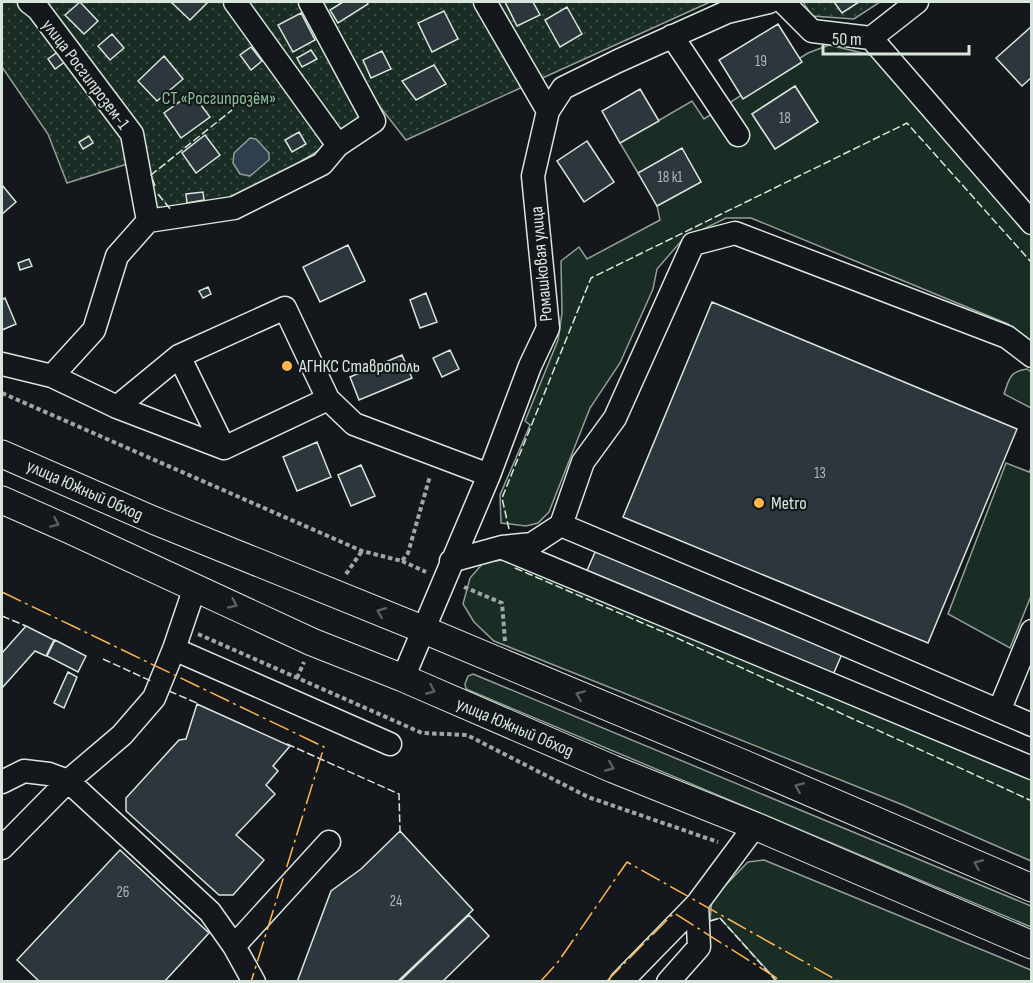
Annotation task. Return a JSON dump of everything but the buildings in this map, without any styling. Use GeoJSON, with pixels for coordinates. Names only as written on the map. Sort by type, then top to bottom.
{"type":"FeatureCollection","features":[{"type":"Feature","properties":{"kind":"main road","name":"улица Южный Обход"},"geometry":{"type":"LineString","coordinates":[[2,454],[153,520],[422,629],[763,772],[1032,888]]}},
{"type":"Feature","properties":{"kind":"main road","name":"улица Южный Обход"},"geometry":{"type":"LineString","coordinates":[[2,500],[312,642],[403,678],[613,769],[755,826],[1032,945]]}},
{"type":"Feature","properties":{"kind":"street","name":"улица Росгипрозем-1"},"geometry":{"type":"LineString","coordinates":[[29,2],[38,9],[132,134],[148,221]]}},
{"type":"Feature","properties":{"kind":"street"},"geometry":{"type":"LineString","coordinates":[[235,2],[338,146]]}},
{"type":"Feature","properties":{"kind":"street"},"geometry":{"type":"LineString","coordinates":[[52,376],[94,330],[117,256],[148,221],[234,208],[322,164],[338,146],[374,121],[310,2]]}},
{"type":"Feature","properties":{"kind":"street"},"geometry":{"type":"LineString","coordinates":[[485,2],[548,111]]}},
{"type":"Feature","properties":{"kind":"street","name":"Ромашковая улица"},"geometry":{"type":"LineString","coordinates":[[403,678],[489,475],[530,366],[548,328],[533,176],[548,111],[563,88],[727,12],[769,2]]}},
{"type":"Feature","properties":{"kind":"street"},"geometry":{"type":"LineString","coordinates":[[783,2],[812,31],[871,38],[1032,223]]}},
{"type":"Feature","properties":{"kind":"street"},"geometry":{"type":"LineString","coordinates":[[871,38],[917,2]]}},
{"type":"Feature","properties":{"kind":"street"},"geometry":{"type":"LineString","coordinates":[[672,36],[738,135]]}},
{"type":"Feature","properties":{"kind":"street"},"geometry":{"type":"LineString","coordinates":[[451,561],[502,547],[532,544],[561,525],[583,462],[615,418],[693,244],[735,232],[1007,338],[1032,356]]}},
{"type":"Feature","properties":{"kind":"street"},"geometry":{"type":"LineString","coordinates":[[117,407],[180,356],[285,308],[328,399],[354,424],[489,475]]}},
{"type":"Feature","properties":{"kind":"street"},"geometry":{"type":"LineString","coordinates":[[180,356],[224,448]]}},
{"type":"Feature","properties":{"kind":"street"},"geometry":{"type":"LineString","coordinates":[[2,364],[52,376],[117,407],[224,448],[328,399]]}},
{"type":"Feature","properties":{"kind":"street"},"geometry":{"type":"LineString","coordinates":[[561,525],[1032,725]]}},
{"type":"Feature","properties":{"kind":"street"},"geometry":{"type":"LineString","coordinates":[[502,547],[1032,768]]}},
{"type":"Feature","properties":{"kind":"street"},"geometry":{"type":"LineString","coordinates":[[2,848],[68,781],[122,735],[154,698],[195,587]]}},
{"type":"Feature","properties":{"kind":"street"},"geometry":{"type":"LineString","coordinates":[[999,711],[1032,630]]}},
{"type":"Feature","properties":{"kind":"street"},"geometry":{"type":"LineString","coordinates":[[174,649],[390,744]]}},
{"type":"Feature","properties":{"kind":"street"},"geometry":{"type":"LineString","coordinates":[[2,782],[24,771],[49,774],[68,781],[210,912],[234,946],[254,981]]}},
{"type":"Feature","properties":{"kind":"street"},"geometry":{"type":"LineString","coordinates":[[621,981],[697,904],[755,826]]}},
{"type":"Feature","properties":{"kind":"street"},"geometry":{"type":"LineString","coordinates":[[234,946],[329,842]]}},
{"type":"Feature","properties":{"kind":"street"},"geometry":{"type":"LineString","coordinates":[[668,981],[699,946],[697,904]]}},
{"type":"Feature","properties":{"kind":"path"},"geometry":{"type":"LineString","coordinates":[[2,393],[362,551],[402,561],[408,553],[430,476]]}},
{"type":"Feature","properties":{"kind":"path"},"geometry":{"type":"LineString","coordinates":[[181,627],[422,733],[467,735],[588,797],[738,849]]}},
{"type":"Feature","properties":{"kind":"green space","name":"СТ «Росгипрозём»"},"geometry":{"type":"Polygon","coordinates":[[[2,2],[710,2],[406,140],[381,108],[235,203],[165,214],[153,208],[143,159],[67,183],[48,134],[2,67],[2,2]]]}},
{"type":"Feature","properties":{"kind":"green space"},"geometry":{"type":"Polygon","coordinates":[[[803,2],[880,2],[854,19],[812,16],[803,2]]]}},
{"type":"Feature","properties":{"kind":"green space"},"geometry":{"type":"Polygon","coordinates":[[[829,45],[879,57],[1031,233],[1031,342],[1008,324],[751,218],[726,218],[683,239],[657,269],[653,289],[620,363],[590,408],[549,512],[538,523],[526,526],[501,523],[500,495],[530,425],[525,421],[558,340],[562,313],[561,261],[579,247],[587,259],[660,220],[657,206],[701,182],[682,149],[638,173],[620,143],[692,101],[704,119],[808,53],[829,45]],[[795,86],[752,114],[775,149],[818,122],[795,86]]]}},
{"type":"Feature","properties":{"kind":"green space"},"geometry":{"type":"Polygon","coordinates":[[[1027,369],[1031,372],[1031,408],[1004,394],[1011,377],[1027,369]]]}},
{"type":"Feature","properties":{"kind":"green space"},"geometry":{"type":"Polygon","coordinates":[[[1006,463],[1029,472],[1032,466],[1031,596],[1010,648],[948,614],[1006,463]]]}},
{"type":"Feature","properties":{"kind":"green space"},"geometry":{"type":"Polygon","coordinates":[[[515,559],[1031,775],[1031,861],[903,805],[494,641],[474,622],[463,604],[470,578],[484,562],[515,559]]]}},
{"type":"Feature","properties":{"kind":"green space"},"geometry":{"type":"Polygon","coordinates":[[[473,674],[1031,906],[1031,927],[466,689],[468,676],[473,674]]]}},
{"type":"Feature","properties":{"kind":"green space"},"geometry":{"type":"Polygon","coordinates":[[[764,860],[1031,970],[1031,981],[777,981],[720,918],[710,921],[712,899],[748,862],[764,860]]]}},
{"type":"Feature","properties":{"kind":"water"},"geometry":{"type":"Polygon","coordinates":[[[250,138],[256,139],[269,153],[269,160],[250,176],[240,174],[233,163],[234,153],[250,138]]]}},
{"type":"Feature","properties":{"kind":"fence"},"geometry":{"type":"LineString","coordinates":[[155,186],[151,175],[232,110]]}},
{"type":"Feature","properties":{"kind":"fence"},"geometry":{"type":"LineString","coordinates":[[509,529],[502,498],[591,278],[907,123],[1032,263]]}},
{"type":"Feature","properties":{"kind":"fence"},"geometry":{"type":"LineString","coordinates":[[158,194],[171,210]]}},
{"type":"Feature","properties":{"kind":"fence"},"geometry":{"type":"LineString","coordinates":[[515,568],[668,634],[1032,801]]}},
{"type":"Feature","properties":{"kind":"fence"},"geometry":{"type":"LineString","coordinates":[[2,616],[26,626]]}},
{"type":"Feature","properties":{"kind":"fence"},"geometry":{"type":"LineString","coordinates":[[103,659],[151,681]]}},
{"type":"Feature","properties":{"kind":"fence"},"geometry":{"type":"LineString","coordinates":[[169,691],[199,704]]}},
{"type":"Feature","properties":{"kind":"fence"},"geometry":{"type":"LineString","coordinates":[[287,744],[399,794],[400,831]]}},
{"type":"Feature","properties":{"kind":"fence"},"geometry":{"type":"LineString","coordinates":[[710,921],[720,918],[777,982]]}},
{"type":"Feature","properties":{"kind":"power"},"geometry":{"type":"LineString","coordinates":[[2,592],[324,747],[251,982]]}},
{"type":"Feature","properties":{"kind":"power"},"geometry":{"type":"LineString","coordinates":[[540,982],[558,962],[627,862],[840,982]]}},
{"type":"Feature","properties":{"kind":"power"},"geometry":{"type":"LineString","coordinates":[[606,982],[674,913],[783,982]]}},
{"type":"Feature","properties":{"kind":"place","name":"АГНКС Ставрополь"},"geometry":{"type":"Point","coordinates":[287,366]}},
{"type":"Feature","properties":{"kind":"place","name":"Metro"},"geometry":{"type":"Point","coordinates":[759,503]}}]}
